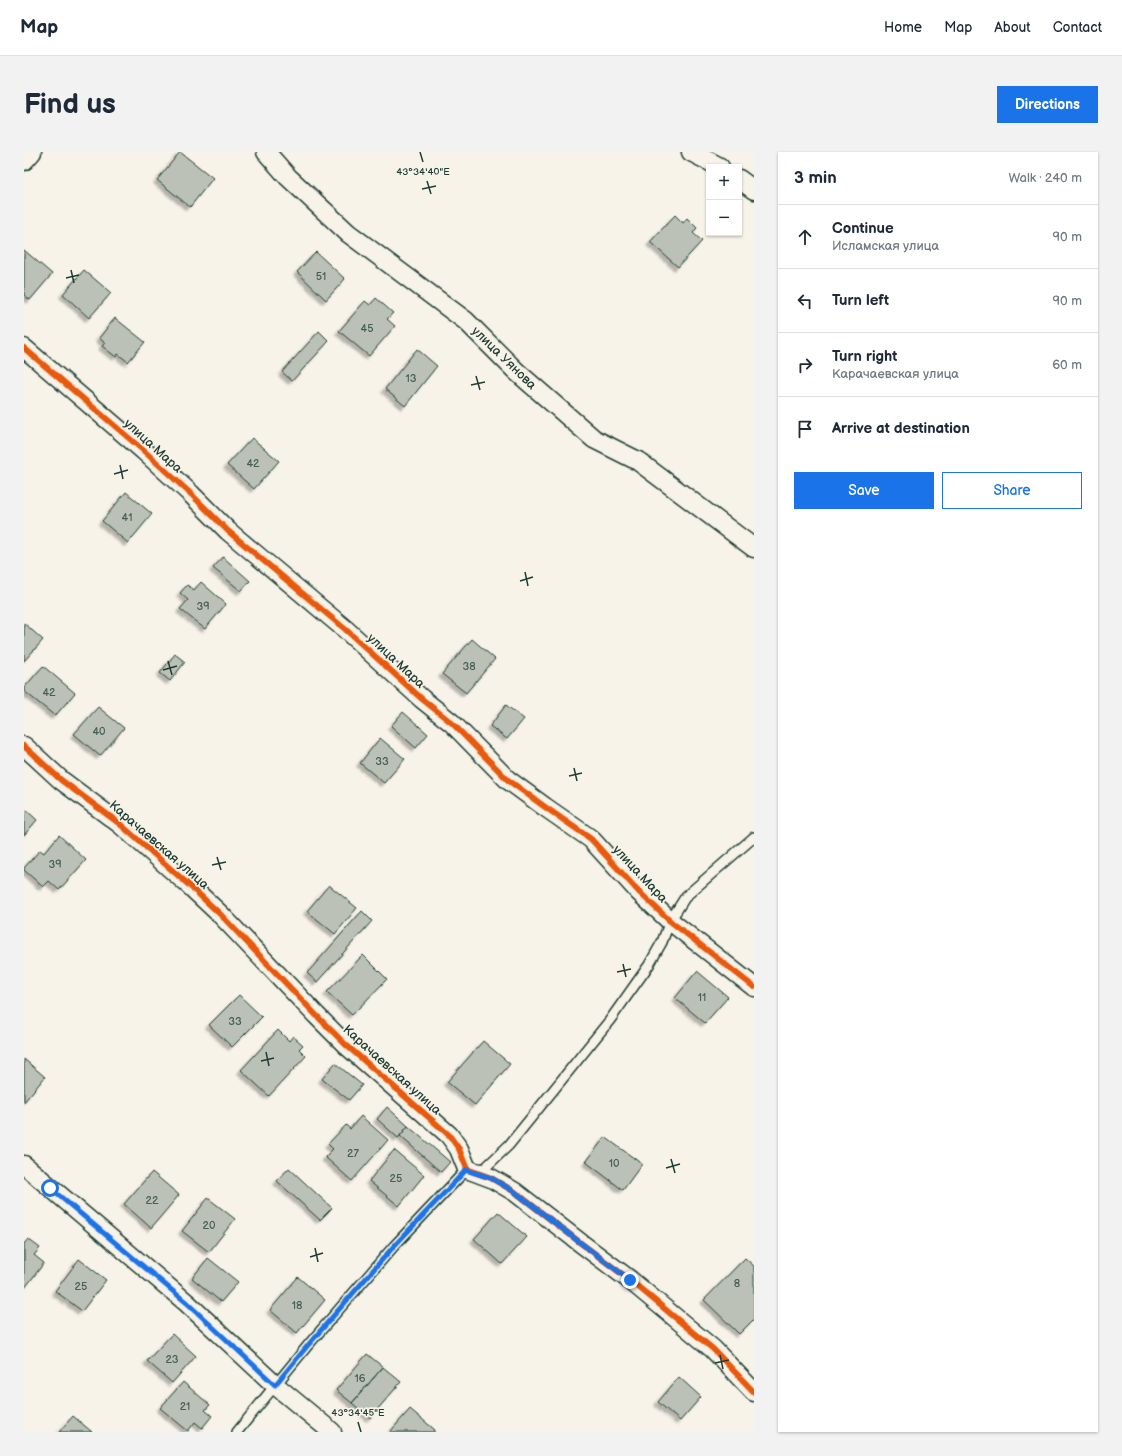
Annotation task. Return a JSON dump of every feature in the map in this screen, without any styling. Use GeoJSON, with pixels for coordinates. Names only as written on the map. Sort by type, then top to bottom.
{"type":"FeatureCollection","features":[{"type":"Feature","properties":{"kind":"street"},"geometry":{"type":"LineString","coordinates":[[24,161],[32,152]]}},
{"type":"Feature","properties":{"kind":"street","name":"улица Уянова"},"geometry":{"type":"LineString","coordinates":[[266,152],[288,177],[348,232],[466,321],[517,372],[594,439],[638,461],[754,548]]}},
{"type":"Feature","properties":{"kind":"street"},"geometry":{"type":"LineString","coordinates":[[690,152],[714,164]]}},
{"type":"Feature","properties":{"kind":"street"},"geometry":{"type":"LineString","coordinates":[[742,181],[754,190]]}},
{"type":"Feature","properties":{"kind":"street","name":"улица Мара"},"geometry":{"type":"LineString","coordinates":[[24,348],[144,451],[191,494],[228,531],[344,629],[422,699],[452,723],[508,780],[545,808],[591,839],[640,892],[670,921],[754,987]]}},
{"type":"Feature","properties":{"kind":"street","name":"Карачаевская улица"},"geometry":{"type":"LineString","coordinates":[[24,746],[61,780],[120,824],[221,915],[340,1039],[449,1135],[459,1149],[466,1170]]}},
{"type":"Feature","properties":{"kind":"street"},"geometry":{"type":"LineString","coordinates":[[24,1165],[187,1303],[275,1385],[332,1432]]}},
{"type":"Feature","properties":{"kind":"street"},"geometry":{"type":"LineString","coordinates":[[466,1170],[491,1178],[515,1192],[630,1280],[713,1349],[754,1392]]}},
{"type":"Feature","properties":{"kind":"lane"},"geometry":{"type":"LineString","coordinates":[[237,1432],[309,1344],[394,1246],[466,1170],[485,1168],[509,1145],[610,1020],[649,965],[662,942],[670,921],[686,896],[754,837]]}},
{"type":"Feature","properties":{"kind":"building"},"geometry":{"type":"Polygon","coordinates":[[[180,152],[213,178],[190,207],[157,180],[180,152]]]}},
{"type":"Feature","properties":{"kind":"building"},"geometry":{"type":"Polygon","coordinates":[[[675,215],[683,223],[687,218],[697,228],[693,233],[702,241],[678,267],[650,242],[675,215]]]}},
{"type":"Feature","properties":{"kind":"building"},"geometry":{"type":"Polygon","coordinates":[[[24,250],[52,274],[30,300],[24,295],[24,250]]]}},
{"type":"Feature","properties":{"kind":"building"},"geometry":{"type":"Polygon","coordinates":[[[316,252],[345,279],[326,300],[297,272],[316,252]]]}},
{"type":"Feature","properties":{"kind":"building"},"geometry":{"type":"Polygon","coordinates":[[[84,270],[111,293],[89,318],[63,294],[84,270]]]}},
{"type":"Feature","properties":{"kind":"building"},"geometry":{"type":"Polygon","coordinates":[[[376,298],[393,313],[387,319],[395,326],[369,356],[339,331],[365,301],[370,305],[376,298]]]}},
{"type":"Feature","properties":{"kind":"building"},"geometry":{"type":"Polygon","coordinates":[[[115,318],[145,342],[128,362],[118,354],[116,357],[102,346],[105,343],[99,338],[115,318]]]}},
{"type":"Feature","properties":{"kind":"building"},"geometry":{"type":"Polygon","coordinates":[[[319,331],[329,341],[292,381],[282,372],[319,331]]]}},
{"type":"Feature","properties":{"kind":"building"},"geometry":{"type":"Polygon","coordinates":[[[417,349],[437,366],[405,406],[385,389],[417,349]]]}},
{"type":"Feature","properties":{"kind":"building"},"geometry":{"type":"Polygon","coordinates":[[[252,438],[279,461],[254,489],[227,465],[252,438]]]}},
{"type":"Feature","properties":{"kind":"building"},"geometry":{"type":"Polygon","coordinates":[[[126,492],[152,514],[128,543],[102,521],[126,492]]]}},
{"type":"Feature","properties":{"kind":"building"},"geometry":{"type":"Polygon","coordinates":[[[223,557],[250,581],[241,591],[213,568],[223,557]]]}},
{"type":"Feature","properties":{"kind":"building"},"geometry":{"type":"Polygon","coordinates":[[[201,582],[226,604],[205,629],[180,609],[188,600],[180,593],[187,585],[194,590],[201,582]]]}},
{"type":"Feature","properties":{"kind":"building"},"geometry":{"type":"Polygon","coordinates":[[[24,623],[43,640],[24,661],[24,623]]]}},
{"type":"Feature","properties":{"kind":"building"},"geometry":{"type":"Polygon","coordinates":[[[472,639],[495,659],[466,693],[442,674],[472,639]]]}},
{"type":"Feature","properties":{"kind":"building"},"geometry":{"type":"Polygon","coordinates":[[[175,654],[185,662],[170,681],[160,673],[175,654]]]}},
{"type":"Feature","properties":{"kind":"building"},"geometry":{"type":"Polygon","coordinates":[[[43,666],[75,693],[55,716],[24,691],[24,688],[43,666]]]}},
{"type":"Feature","properties":{"kind":"building"},"geometry":{"type":"Polygon","coordinates":[[[506,705],[524,719],[507,739],[490,726],[506,705]]]}},
{"type":"Feature","properties":{"kind":"building"},"geometry":{"type":"Polygon","coordinates":[[[98,707],[124,728],[100,756],[74,734],[98,707]]]}},
{"type":"Feature","properties":{"kind":"building"},"geometry":{"type":"Polygon","coordinates":[[[403,712],[428,734],[416,748],[391,726],[403,712]]]}},
{"type":"Feature","properties":{"kind":"building"},"geometry":{"type":"Polygon","coordinates":[[[380,738],[405,759],[384,783],[360,763],[380,738]]]}},
{"type":"Feature","properties":{"kind":"building"},"geometry":{"type":"Polygon","coordinates":[[[24,808],[37,820],[24,835],[24,808]]]}},
{"type":"Feature","properties":{"kind":"building"},"geometry":{"type":"Polygon","coordinates":[[[59,835],[86,860],[59,890],[49,881],[43,887],[24,870],[24,868],[40,850],[44,853],[59,835]]]}},
{"type":"Feature","properties":{"kind":"building"},"geometry":{"type":"Polygon","coordinates":[[[329,885],[357,908],[335,934],[307,911],[329,885]]]}},
{"type":"Feature","properties":{"kind":"building"},"geometry":{"type":"Polygon","coordinates":[[[362,911],[372,921],[317,982],[307,973],[362,911]]]}},
{"type":"Feature","properties":{"kind":"building"},"geometry":{"type":"Polygon","coordinates":[[[363,955],[387,979],[352,1015],[327,992],[363,955]]]}},
{"type":"Feature","properties":{"kind":"building"},"geometry":{"type":"Polygon","coordinates":[[[697,971],[728,997],[705,1023],[675,998],[697,971]]]}},
{"type":"Feature","properties":{"kind":"building"},"geometry":{"type":"Polygon","coordinates":[[[239,995],[262,1017],[232,1047],[209,1025],[239,995]]]}},
{"type":"Feature","properties":{"kind":"building"},"geometry":{"type":"Polygon","coordinates":[[[278,1030],[289,1041],[293,1036],[303,1045],[299,1049],[306,1056],[269,1096],[241,1070],[278,1030]]]}},
{"type":"Feature","properties":{"kind":"building"},"geometry":{"type":"Polygon","coordinates":[[[483,1041],[510,1064],[475,1105],[447,1082],[483,1041]]]}},
{"type":"Feature","properties":{"kind":"building"},"geometry":{"type":"Polygon","coordinates":[[[24,1059],[45,1077],[24,1102],[24,1059]]]}},
{"type":"Feature","properties":{"kind":"building"},"geometry":{"type":"Polygon","coordinates":[[[335,1063],[362,1085],[349,1100],[322,1079],[335,1063]]]}},
{"type":"Feature","properties":{"kind":"building"},"geometry":{"type":"Polygon","coordinates":[[[387,1107],[408,1126],[398,1138],[377,1119],[387,1107]]]}},
{"type":"Feature","properties":{"kind":"building"},"geometry":{"type":"Polygon","coordinates":[[[361,1116],[388,1140],[352,1181],[325,1157],[333,1149],[328,1144],[346,1125],[350,1129],[361,1116]]]}},
{"type":"Feature","properties":{"kind":"building"},"geometry":{"type":"Polygon","coordinates":[[[408,1126],[450,1162],[441,1172],[400,1136],[408,1126]]]}},
{"type":"Feature","properties":{"kind":"building"},"geometry":{"type":"Polygon","coordinates":[[[605,1137],[642,1164],[623,1190],[586,1162],[605,1137]]]}},
{"type":"Feature","properties":{"kind":"building"},"geometry":{"type":"Polygon","coordinates":[[[394,1150],[424,1175],[399,1206],[369,1181],[394,1150]]]}},
{"type":"Feature","properties":{"kind":"building"},"geometry":{"type":"Polygon","coordinates":[[[289,1168],[332,1208],[320,1220],[277,1181],[289,1168]]]}},
{"type":"Feature","properties":{"kind":"building"},"geometry":{"type":"Polygon","coordinates":[[[152,1172],[179,1195],[151,1228],[124,1204],[152,1172]]]}},
{"type":"Feature","properties":{"kind":"building"},"geometry":{"type":"Polygon","coordinates":[[[208,1198],[235,1219],[209,1252],[182,1231],[208,1198]]]}},
{"type":"Feature","properties":{"kind":"building"},"geometry":{"type":"Polygon","coordinates":[[[498,1212],[527,1237],[502,1264],[474,1239],[498,1212]]]}},
{"type":"Feature","properties":{"kind":"building"},"geometry":{"type":"Polygon","coordinates":[[[28,1239],[40,1248],[34,1255],[44,1263],[24,1289],[24,1244],[28,1239]]]}},
{"type":"Feature","properties":{"kind":"building"},"geometry":{"type":"Polygon","coordinates":[[[208,1258],[238,1282],[221,1302],[192,1278],[208,1258]]]}},
{"type":"Feature","properties":{"kind":"building"},"geometry":{"type":"Polygon","coordinates":[[[745,1258],[754,1266],[754,1319],[739,1334],[704,1300],[745,1258]]]}},
{"type":"Feature","properties":{"kind":"building"},"geometry":{"type":"Polygon","coordinates":[[[79,1259],[106,1280],[82,1311],[55,1291],[79,1259]]]}},
{"type":"Feature","properties":{"kind":"building"},"geometry":{"type":"Polygon","coordinates":[[[298,1277],[325,1300],[297,1333],[270,1310],[298,1277]]]}},
{"type":"Feature","properties":{"kind":"building"},"geometry":{"type":"Polygon","coordinates":[[[172,1334],[196,1356],[172,1383],[147,1361],[172,1334]]]}},
{"type":"Feature","properties":{"kind":"building"},"geometry":{"type":"Polygon","coordinates":[[[367,1354],[383,1367],[352,1403],[336,1390],[367,1354]]]}},
{"type":"Feature","properties":{"kind":"building"},"geometry":{"type":"Polygon","coordinates":[[[383,1367],[401,1382],[370,1418],[352,1403],[383,1367]]]}},
{"type":"Feature","properties":{"kind":"building"},"geometry":{"type":"Polygon","coordinates":[[[679,1377],[701,1397],[680,1421],[658,1402],[679,1377]]]}},
{"type":"Feature","properties":{"kind":"building"},"geometry":{"type":"Polygon","coordinates":[[[183,1382],[210,1405],[205,1410],[212,1416],[202,1428],[195,1422],[188,1431],[160,1408],[183,1382]]]}},
{"type":"Feature","properties":{"kind":"building"},"geometry":{"type":"Polygon","coordinates":[[[410,1409],[435,1430],[434,1432],[390,1432],[410,1409]]]}},
{"type":"Feature","properties":{"kind":"building"},"geometry":{"type":"Polygon","coordinates":[[[73,1416],[92,1432],[59,1432],[73,1416]]]}},
{"type":"Feature","properties":{"kind":"cycle path"},"geometry":{"type":"LineString","coordinates":[[24,348],[144,451],[191,494],[228,531],[345,629],[422,699],[452,723],[508,780],[591,839],[639,892],[670,921],[754,987]]}},
{"type":"Feature","properties":{"kind":"cycle path"},"geometry":{"type":"LineString","coordinates":[[24,746],[61,780],[120,824],[221,915],[345,1044],[449,1135],[459,1149],[467,1169],[491,1178],[515,1192],[630,1280],[713,1349],[754,1392]]}},
{"type":"Feature","properties":{"kind":"route"},"geometry":{"type":"LineString","coordinates":[[50,1188],[187,1303],[275,1385],[394,1246],[466,1170],[491,1178],[515,1192],[630,1280]]}}]}
